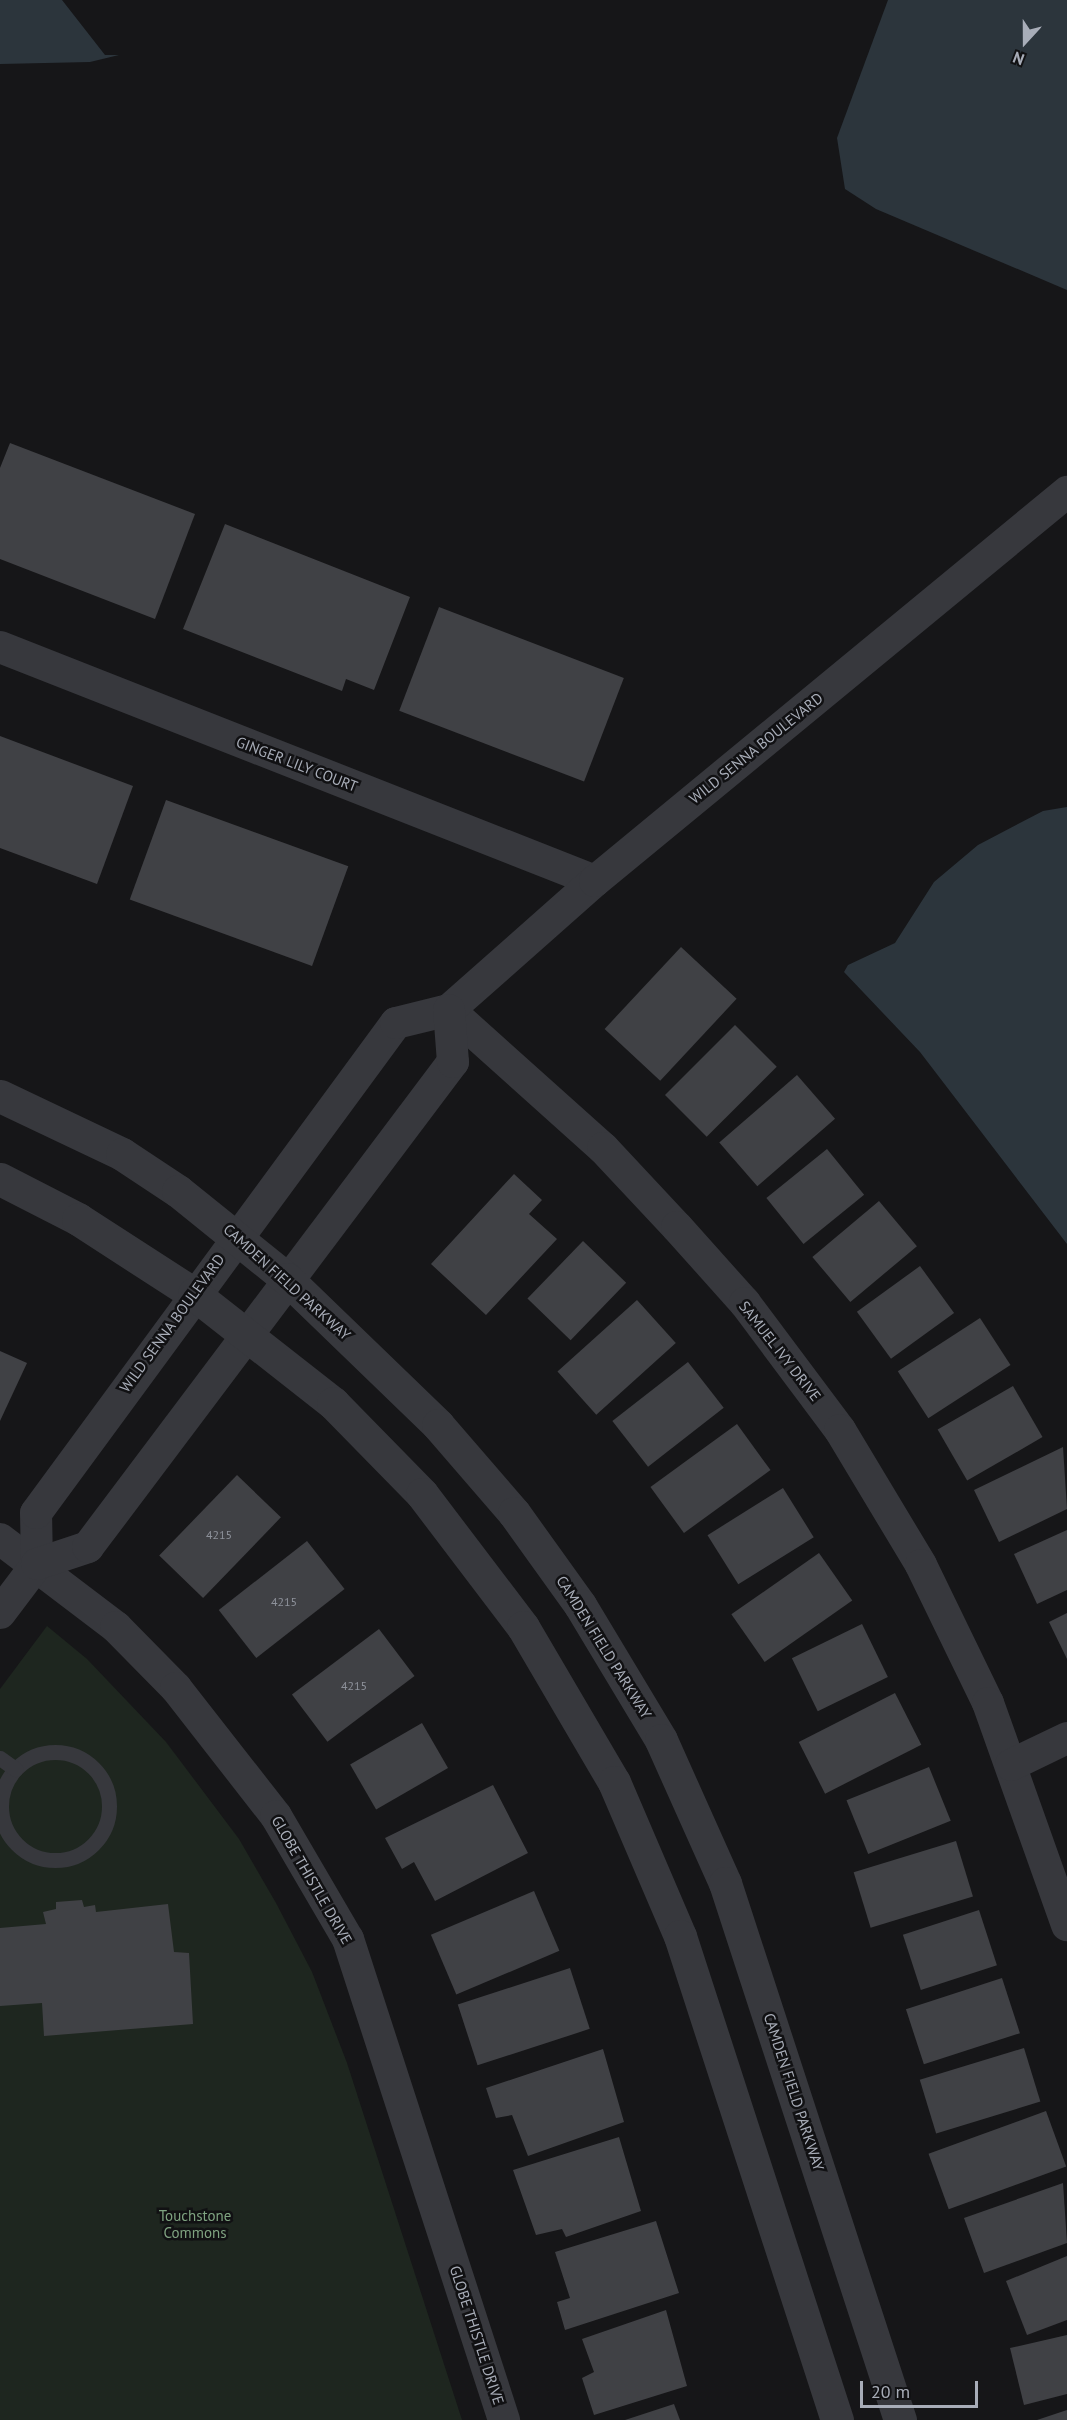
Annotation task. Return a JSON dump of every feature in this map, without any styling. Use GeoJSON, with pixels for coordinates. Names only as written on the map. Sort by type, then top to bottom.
{"type":"FeatureCollection","features":[{"type":"Feature","properties":{"kind":"street","name":"WILD SENNA BOULEVARD"},"geometry":{"type":"LineString","coordinates":[[36,1564],[36,1513],[194,1293],[396,1023],[449,1010],[595,881],[1067,492]]}},
{"type":"Feature","properties":{"kind":"street","name":"GINGER LILY COURT"},"geometry":{"type":"LineString","coordinates":[[0,647],[595,881]]}},
{"type":"Feature","properties":{"kind":"street"},"geometry":{"type":"LineString","coordinates":[[0,1613],[36,1564],[88,1547],[246,1333],[453,1062],[449,1010]]}},
{"type":"Feature","properties":{"kind":"street","name":"SAMUEL IVY DRIVE"},"geometry":{"type":"LineString","coordinates":[[449,1010],[603,1148],[745,1303],[840,1430],[921,1565],[988,1703],[1067,1925]]}},
{"type":"Feature","properties":{"kind":"street","name":"CAMDEN FIELD PARKWAY"},"geometry":{"type":"LineString","coordinates":[[0,1096],[122,1154],[237,1236],[287,1279],[438,1425],[514,1513],[609,1648],[662,1740],[725,1883],[900,2420]]}},
{"type":"Feature","properties":{"kind":"street"},"geometry":{"type":"LineString","coordinates":[[0,1179],[68,1213],[194,1293],[333,1403],[422,1494],[523,1627],[579,1715],[631,1817],[680,1936],[837,2420]]}},
{"type":"Feature","properties":{"kind":"street","name":"GLOBE THISTLE DRIVE"},"geometry":{"type":"LineString","coordinates":[[0,1539],[36,1564],[116,1627],[229,1750],[276,1816],[348,1939],[504,2420]]}},
{"type":"Feature","properties":{"kind":"street"},"geometry":{"type":"LineString","coordinates":[[1011,1765],[1067,1738]]}},
{"type":"Feature","properties":{"kind":"lane"},"geometry":{"type":"LineString","coordinates":[[46,1752],[81,1758],[105,1784],[108,1820],[101,1837],[72,1858],[36,1857],[4,1838],[1,1801],[15,1768],[46,1752]]}},
{"type":"Feature","properties":{"kind":"lane"},"geometry":{"type":"LineString","coordinates":[[0,1758],[15,1768]]}},
{"type":"Feature","properties":{"kind":"green space","name":"Touchstone Commons"},"geometry":{"type":"Polygon","coordinates":[[[47,1626],[87,1659],[166,1742],[239,1839],[276,1903],[312,1972],[347,2063],[462,2420],[0,2420],[0,1689],[47,1626]]]}},
{"type":"Feature","properties":{"kind":"shaded area"},"geometry":{"type":"Polygon","coordinates":[[[0,0],[62,0],[105,55],[119,55],[90,62],[0,64],[0,0]]]}},
{"type":"Feature","properties":{"kind":"shaded area"},"geometry":{"type":"Polygon","coordinates":[[[888,0],[1067,0],[1067,290],[876,209],[845,189],[837,138],[888,0]]]}},
{"type":"Feature","properties":{"kind":"shaded area"},"geometry":{"type":"Polygon","coordinates":[[[1067,807],[1067,1244],[920,1052],[844,972],[848,965],[895,943],[934,882],[978,845],[1043,811],[1067,807]]]}},
{"type":"Feature","properties":{"kind":"building"},"geometry":{"type":"Polygon","coordinates":[[[10,443],[195,514],[155,619],[0,559],[0,468],[10,443]]]}},
{"type":"Feature","properties":{"kind":"building"},"geometry":{"type":"Polygon","coordinates":[[[225,524],[410,597],[374,690],[346,679],[342,691],[183,629],[225,524]]]}},
{"type":"Feature","properties":{"kind":"building"},"geometry":{"type":"Polygon","coordinates":[[[439,607],[624,678],[584,782],[399,711],[439,607]]]}},
{"type":"Feature","properties":{"kind":"building"},"geometry":{"type":"Polygon","coordinates":[[[0,736],[133,786],[97,884],[0,848],[0,736]]]}},
{"type":"Feature","properties":{"kind":"building"},"geometry":{"type":"Polygon","coordinates":[[[166,800],[348,866],[312,966],[130,900],[166,800]]]}},
{"type":"Feature","properties":{"kind":"building"},"geometry":{"type":"Polygon","coordinates":[[[681,947],[737,999],[660,1081],[605,1029],[681,947]]]}},
{"type":"Feature","properties":{"kind":"building"},"geometry":{"type":"Polygon","coordinates":[[[735,1025],[777,1067],[707,1137],[665,1095],[735,1025]]]}},
{"type":"Feature","properties":{"kind":"building"},"geometry":{"type":"Polygon","coordinates":[[[797,1075],[835,1119],[757,1186],[719,1143],[797,1075]]]}},
{"type":"Feature","properties":{"kind":"building"},"geometry":{"type":"Polygon","coordinates":[[[827,1149],[864,1195],[804,1244],[766,1198],[827,1149]]]}},
{"type":"Feature","properties":{"kind":"building"},"geometry":{"type":"Polygon","coordinates":[[[514,1174],[542,1200],[529,1214],[557,1239],[486,1315],[431,1264],[514,1174]]]}},
{"type":"Feature","properties":{"kind":"building"},"geometry":{"type":"Polygon","coordinates":[[[879,1201],[917,1246],[850,1302],[812,1257],[879,1201]]]}},
{"type":"Feature","properties":{"kind":"building"},"geometry":{"type":"Polygon","coordinates":[[[583,1241],[626,1283],[571,1340],[527,1299],[583,1241]]]}},
{"type":"Feature","properties":{"kind":"building"},"geometry":{"type":"Polygon","coordinates":[[[920,1266],[954,1313],[891,1359],[857,1312],[920,1266]]]}},
{"type":"Feature","properties":{"kind":"building"},"geometry":{"type":"Polygon","coordinates":[[[637,1300],[676,1343],[596,1415],[557,1372],[637,1300]]]}},
{"type":"Feature","properties":{"kind":"building"},"geometry":{"type":"Polygon","coordinates":[[[980,1318],[1010,1365],[928,1418],[898,1371],[980,1318]]]}},
{"type":"Feature","properties":{"kind":"building"},"geometry":{"type":"Polygon","coordinates":[[[0,1351],[27,1363],[0,1421],[0,1351]]]}},
{"type":"Feature","properties":{"kind":"building"},"geometry":{"type":"Polygon","coordinates":[[[688,1362],[724,1408],[648,1467],[612,1421],[688,1362]]]}},
{"type":"Feature","properties":{"kind":"building"},"geometry":{"type":"Polygon","coordinates":[[[1013,1386],[1042,1437],[967,1481],[938,1430],[1013,1386]]]}},
{"type":"Feature","properties":{"kind":"building"},"geometry":{"type":"Polygon","coordinates":[[[737,1424],[771,1470],[684,1533],[650,1487],[737,1424]]]}},
{"type":"Feature","properties":{"kind":"building"},"geometry":{"type":"Polygon","coordinates":[[[1063,1447],[1067,1509],[999,1542],[974,1490],[1063,1447]]]}},
{"type":"Feature","properties":{"kind":"building"},"geometry":{"type":"Polygon","coordinates":[[[237,1475],[281,1517],[203,1598],[159,1556],[237,1475]]]}},
{"type":"Feature","properties":{"kind":"building"},"geometry":{"type":"Polygon","coordinates":[[[783,1488],[814,1537],[738,1584],[708,1535],[783,1488]]]}},
{"type":"Feature","properties":{"kind":"building"},"geometry":{"type":"Polygon","coordinates":[[[1067,1530],[1067,1590],[1037,1604],[1014,1554],[1067,1530]]]}},
{"type":"Feature","properties":{"kind":"building"},"geometry":{"type":"Polygon","coordinates":[[[307,1541],[345,1589],[256,1658],[219,1610],[307,1541]]]}},
{"type":"Feature","properties":{"kind":"building"},"geometry":{"type":"Polygon","coordinates":[[[819,1553],[852,1601],[765,1662],[731,1614],[819,1553]]]}},
{"type":"Feature","properties":{"kind":"building"},"geometry":{"type":"Polygon","coordinates":[[[1067,1613],[1067,1659],[1049,1622],[1067,1613]]]}},
{"type":"Feature","properties":{"kind":"building"},"geometry":{"type":"Polygon","coordinates":[[[862,1624],[888,1677],[818,1711],[792,1658],[862,1624]]]}},
{"type":"Feature","properties":{"kind":"building"},"geometry":{"type":"Polygon","coordinates":[[[379,1629],[415,1676],[327,1742],[292,1695],[379,1629]]]}},
{"type":"Feature","properties":{"kind":"building"},"geometry":{"type":"Polygon","coordinates":[[[895,1693],[921,1745],[825,1794],[799,1742],[895,1693]]]}},
{"type":"Feature","properties":{"kind":"building"},"geometry":{"type":"Polygon","coordinates":[[[422,1723],[448,1768],[376,1810],[350,1764],[422,1723]]]}},
{"type":"Feature","properties":{"kind":"building"},"geometry":{"type":"Polygon","coordinates":[[[929,1767],[951,1821],[868,1854],[846,1800],[929,1767]]]}},
{"type":"Feature","properties":{"kind":"building"},"geometry":{"type":"Polygon","coordinates":[[[493,1785],[528,1853],[435,1901],[414,1862],[402,1869],[385,1838],[493,1785]]]}},
{"type":"Feature","properties":{"kind":"building"},"geometry":{"type":"Polygon","coordinates":[[[956,1841],[973,1896],[871,1928],[854,1872],[956,1841]]]}},
{"type":"Feature","properties":{"kind":"building"},"geometry":{"type":"Polygon","coordinates":[[[534,1891],[559,1951],[456,1995],[431,1935],[534,1891]]]}},
{"type":"Feature","properties":{"kind":"building"},"geometry":{"type":"Polygon","coordinates":[[[82,1900],[84,1907],[95,1905],[96,1912],[168,1904],[174,1952],[189,1953],[193,2024],[44,2036],[42,2003],[0,2006],[0,1928],[46,1924],[43,1912],[56,1909],[56,1902],[82,1900]]]}},
{"type":"Feature","properties":{"kind":"building"},"geometry":{"type":"Polygon","coordinates":[[[979,1910],[997,1965],[921,1990],[903,1935],[979,1910]]]}},
{"type":"Feature","properties":{"kind":"building"},"geometry":{"type":"Polygon","coordinates":[[[570,1968],[590,2029],[478,2065],[458,2004],[570,1968]]]}},
{"type":"Feature","properties":{"kind":"building"},"geometry":{"type":"Polygon","coordinates":[[[1002,1978],[1020,2033],[924,2064],[906,2009],[1002,1978]]]}},
{"type":"Feature","properties":{"kind":"building"},"geometry":{"type":"Polygon","coordinates":[[[1024,2048],[1040,2102],[936,2133],[920,2080],[1024,2048]]]}},
{"type":"Feature","properties":{"kind":"building"},"geometry":{"type":"Polygon","coordinates":[[[603,2049],[624,2122],[528,2156],[512,2115],[496,2118],[486,2088],[603,2049]]]}},
{"type":"Feature","properties":{"kind":"building"},"geometry":{"type":"Polygon","coordinates":[[[1046,2111],[1066,2166],[949,2209],[929,2154],[1046,2111]]]}},
{"type":"Feature","properties":{"kind":"building"},"geometry":{"type":"Polygon","coordinates":[[[619,2137],[641,2211],[566,2237],[562,2229],[536,2235],[513,2170],[619,2137]]]}},
{"type":"Feature","properties":{"kind":"building"},"geometry":{"type":"Polygon","coordinates":[[[1063,2183],[1067,2243],[984,2273],[964,2218],[1063,2183]]]}},
{"type":"Feature","properties":{"kind":"building"},"geometry":{"type":"Polygon","coordinates":[[[656,2221],[679,2293],[565,2330],[557,2302],[570,2298],[555,2252],[656,2221]]]}},
{"type":"Feature","properties":{"kind":"building"},"geometry":{"type":"Polygon","coordinates":[[[1067,2256],[1067,2320],[1027,2335],[1006,2281],[1067,2256]]]}},
{"type":"Feature","properties":{"kind":"building"},"geometry":{"type":"Polygon","coordinates":[[[666,2310],[687,2386],[594,2415],[582,2378],[594,2372],[582,2339],[666,2310]]]}},
{"type":"Feature","properties":{"kind":"building"},"geometry":{"type":"Polygon","coordinates":[[[1067,2335],[1067,2394],[1024,2405],[1010,2348],[1067,2335]]]}},
{"type":"Feature","properties":{"kind":"building"},"geometry":{"type":"Polygon","coordinates":[[[674,2404],[680,2420],[625,2420],[674,2404]]]}},
{"type":"Feature","properties":{"kind":"building"},"geometry":{"type":"Polygon","coordinates":[[[1067,2410],[1067,2420],[1037,2420],[1067,2410]]]}}]}
